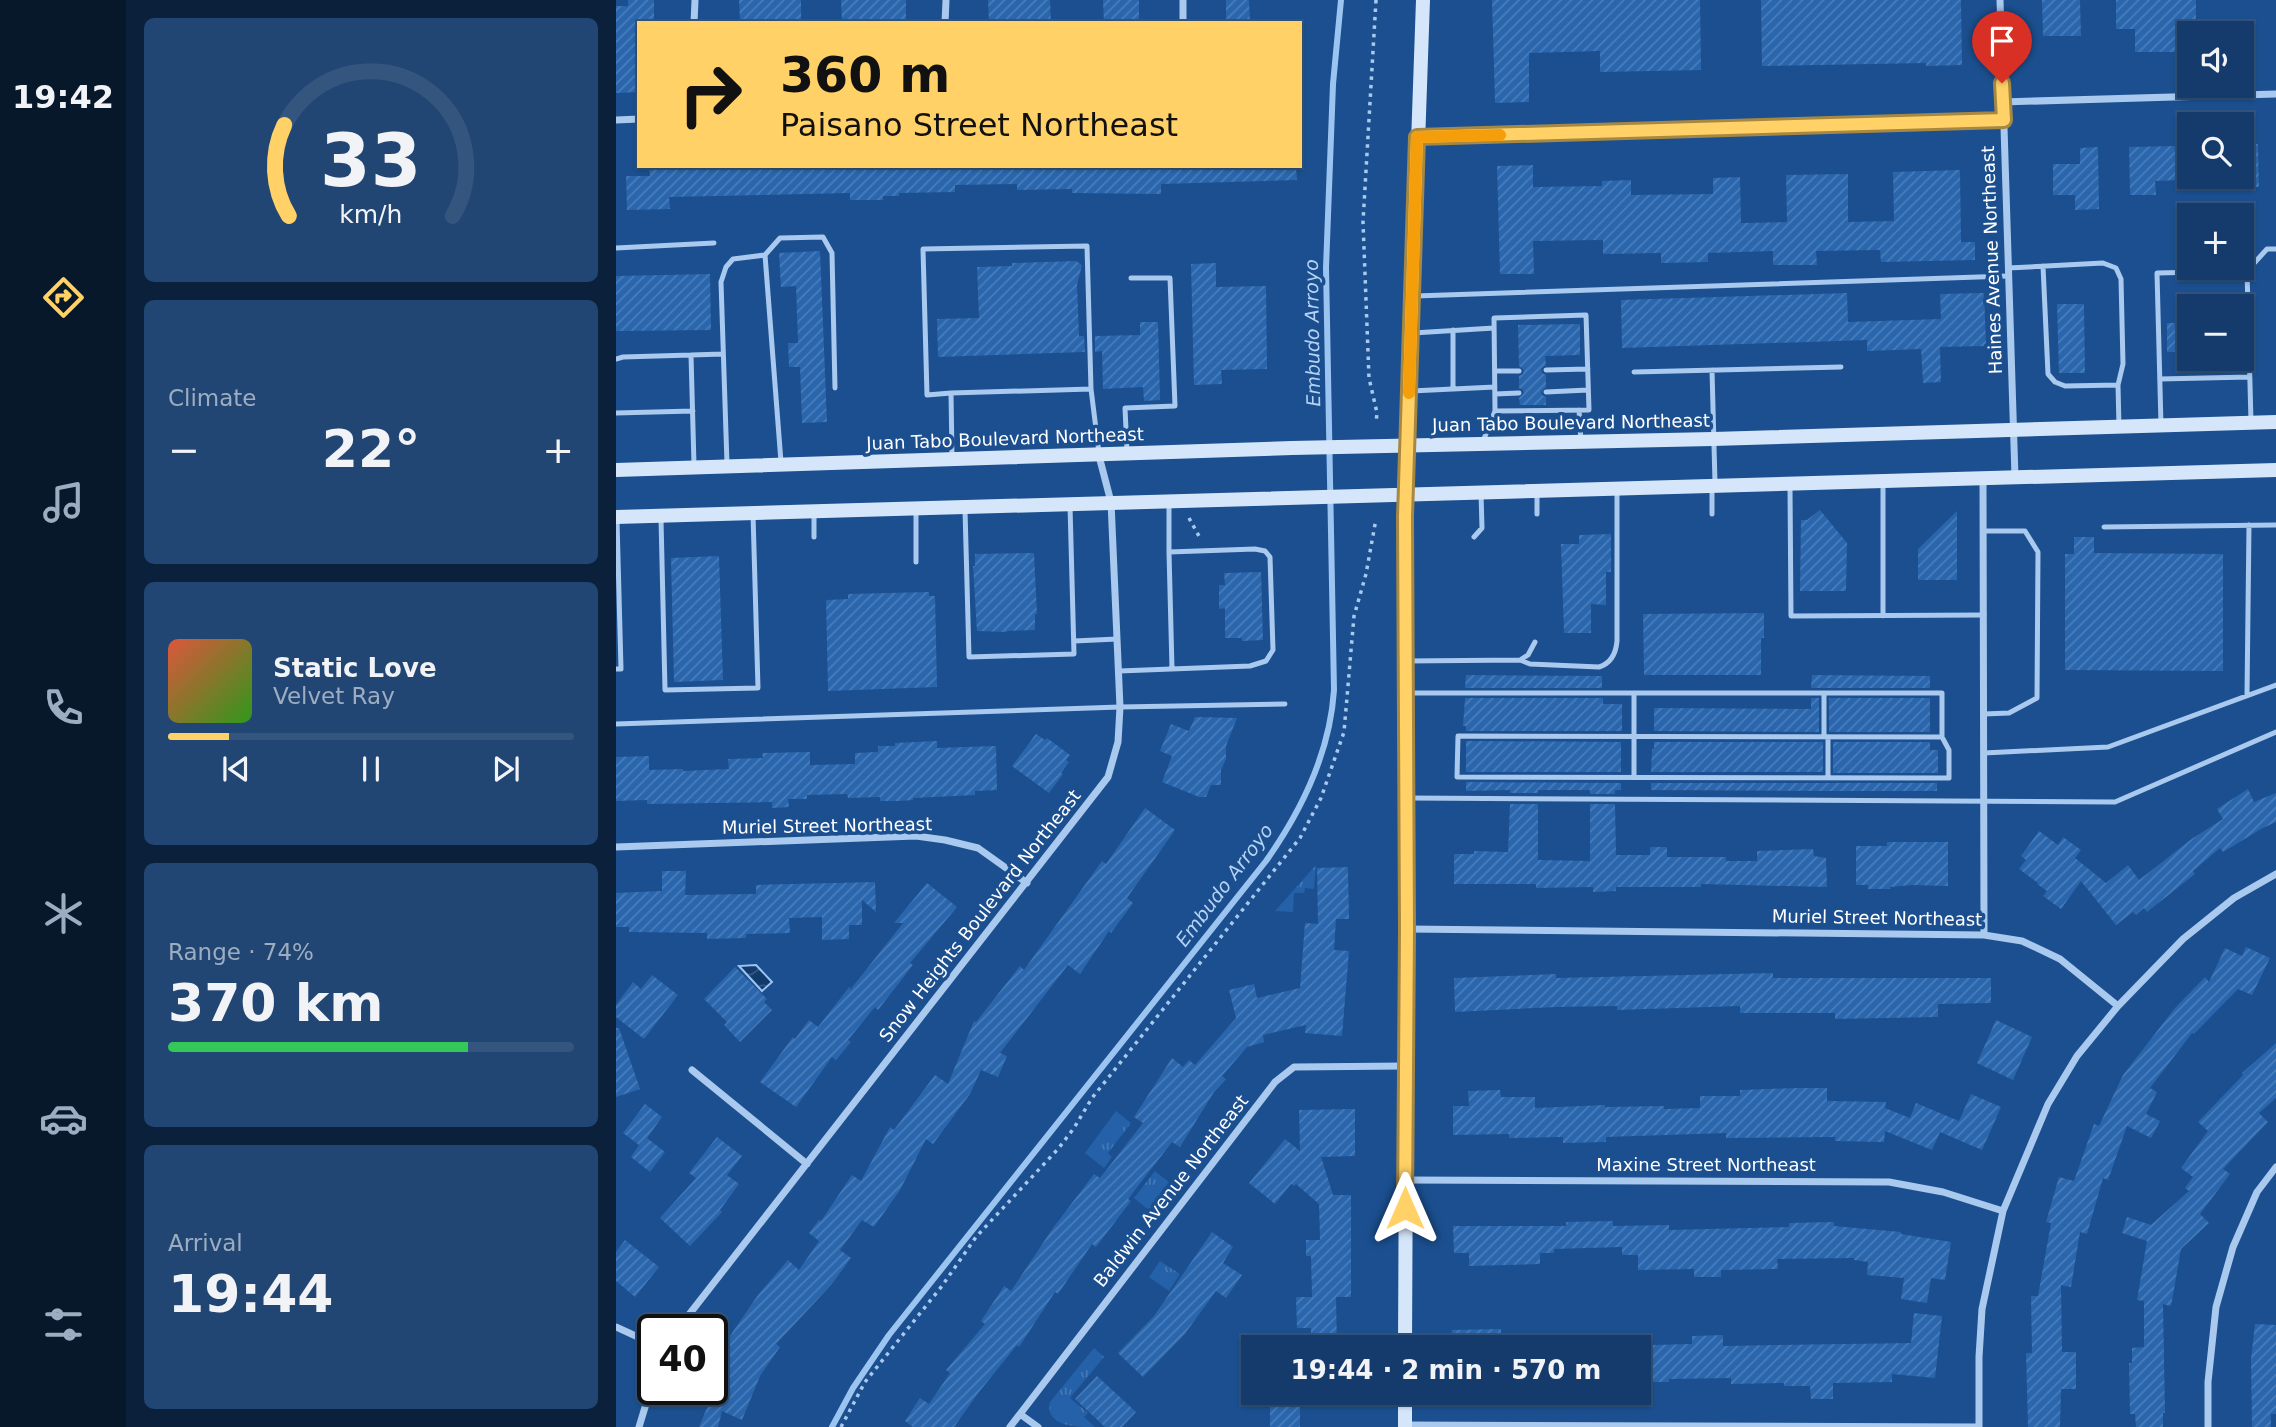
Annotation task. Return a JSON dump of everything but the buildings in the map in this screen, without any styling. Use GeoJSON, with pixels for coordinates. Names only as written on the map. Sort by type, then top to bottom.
{"type":"FeatureCollection","features":[{"type":"Feature","properties":{"kind":"main road"},"geometry":{"type":"LineString","coordinates":[[1405,1335],[1406,495],[1423,0]]}},
{"type":"Feature","properties":{"kind":"main road","name":"Juan Tabo Boulevard Northeast"},"geometry":{"type":"LineString","coordinates":[[616,470],[1292,448],[1713,439],[2276,422]]}},
{"type":"Feature","properties":{"kind":"main road"},"geometry":{"type":"LineString","coordinates":[[617,517],[2276,470]]}},
{"type":"Feature","properties":{"kind":"main road"},"geometry":{"type":"LineString","coordinates":[[1405,1405],[1405,1426]]}},
{"type":"Feature","properties":{"kind":"street"},"geometry":{"type":"LineString","coordinates":[[694,21],[695,0]]}},
{"type":"Feature","properties":{"kind":"street"},"geometry":{"type":"LineString","coordinates":[[945,21],[946,0]]}},
{"type":"Feature","properties":{"kind":"street"},"geometry":{"type":"LineString","coordinates":[[1183,0],[1183,21]]}},
{"type":"Feature","properties":{"kind":"street","name":"Haines Avenue Northeast"},"geometry":{"type":"LineString","coordinates":[[2000,0],[2015,477]]}},
{"type":"Feature","properties":{"kind":"street"},"geometry":{"type":"LineString","coordinates":[[2002,102],[2276,94]]}},
{"type":"Feature","properties":{"kind":"street"},"geometry":{"type":"LineString","coordinates":[[616,120],[637,119]]}},
{"type":"Feature","properties":{"kind":"street"},"geometry":{"type":"LineString","coordinates":[[1417,137],[2004,120]]}},
{"type":"Feature","properties":{"kind":"street","name":"Snow Heights Boulevard Northeast"},"geometry":{"type":"LineString","coordinates":[[690,1314],[1108,777],[1118,742],[1119,671],[1111,502],[1099,456]]}},
{"type":"Feature","properties":{"kind":"street"},"geometry":{"type":"LineString","coordinates":[[1983,478],[1984,935]]}},
{"type":"Feature","properties":{"kind":"street","name":"Muriel Street Northeast"},"geometry":{"type":"LineString","coordinates":[[616,847],[916,836],[978,848],[1027,883]]}},
{"type":"Feature","properties":{"kind":"street"},"geometry":{"type":"LineString","coordinates":[[1405,1426],[1979,1427],[1982,1309],[2003,1211],[2048,1104],[2077,1056],[2118,1006],[2183,939],[2234,898],[2276,874]]}},
{"type":"Feature","properties":{"kind":"street","name":"Muriel Street Northeast"},"geometry":{"type":"LineString","coordinates":[[1407,929],[1984,935],[2022,941],[2060,959],[2118,1006]]}},
{"type":"Feature","properties":{"kind":"street","name":"Baldwin Avenue Northeast"},"geometry":{"type":"LineString","coordinates":[[1010,1427],[1275,1082],[1294,1067],[1405,1066]]}},
{"type":"Feature","properties":{"kind":"street"},"geometry":{"type":"LineString","coordinates":[[692,1070],[807,1164]]}},
{"type":"Feature","properties":{"kind":"street"},"geometry":{"type":"LineString","coordinates":[[2208,1427],[2208,1382],[2216,1307],[2233,1247],[2247,1214],[2257,1192],[2276,1167]]}},
{"type":"Feature","properties":{"kind":"street","name":"Maxine Street Northeast"},"geometry":{"type":"LineString","coordinates":[[1405,1180],[1889,1182],[1943,1192],[2003,1211]]}},
{"type":"Feature","properties":{"kind":"street"},"geometry":{"type":"LineString","coordinates":[[616,1326],[637,1336]]}},
{"type":"Feature","properties":{"kind":"street"},"geometry":{"type":"LineString","coordinates":[[639,1427],[646,1405]]}},
{"type":"Feature","properties":{"kind":"street"},"geometry":{"type":"LineString","coordinates":[[1020,1414],[1038,1427]]}},
{"type":"Feature","properties":{"kind":"lane"},"geometry":{"type":"LineString","coordinates":[[727,467],[721,282],[726,267],[733,258],[765,255],[780,238],[823,237],[832,253],[835,388]]}},
{"type":"Feature","properties":{"kind":"lane"},"geometry":{"type":"LineString","coordinates":[[616,248],[714,243]]}},
{"type":"Feature","properties":{"kind":"lane"},"geometry":{"type":"LineString","coordinates":[[1091,389],[927,395],[923,249],[1087,246],[1091,389],[1099,456]]}},
{"type":"Feature","properties":{"kind":"lane"},"geometry":{"type":"LineString","coordinates":[[2254,263],[2267,249],[2276,249]]}},
{"type":"Feature","properties":{"kind":"lane"},"geometry":{"type":"LineString","coordinates":[[765,255],[782,465]]}},
{"type":"Feature","properties":{"kind":"lane"},"geometry":{"type":"LineString","coordinates":[[1412,296],[2008,272],[2043,266],[2103,263],[2116,268],[2122,279],[2123,363],[2118,385],[2119,427]]}},
{"type":"Feature","properties":{"kind":"lane"},"geometry":{"type":"LineString","coordinates":[[2043,266],[2048,373],[2054,382],[2065,386],[2118,385]]}},
{"type":"Feature","properties":{"kind":"lane"},"geometry":{"type":"LineString","coordinates":[[2161,425],[2157,273],[2177,273]]}},
{"type":"Feature","properties":{"kind":"lane"},"geometry":{"type":"LineString","coordinates":[[1127,454],[1125,408],[1175,406],[1170,278],[1131,278]]}},
{"type":"Feature","properties":{"kind":"lane"},"geometry":{"type":"LineString","coordinates":[[2247,280],[2251,422]]}},
{"type":"Feature","properties":{"kind":"lane"},"geometry":{"type":"LineString","coordinates":[[1482,444],[1494,411],[1494,318],[1586,315],[1589,410],[1494,411]]}},
{"type":"Feature","properties":{"kind":"lane"},"geometry":{"type":"LineString","coordinates":[[1411,333],[1494,328]]}},
{"type":"Feature","properties":{"kind":"lane"},"geometry":{"type":"LineString","coordinates":[[1453,330],[1453,389]]}},
{"type":"Feature","properties":{"kind":"lane"},"geometry":{"type":"LineString","coordinates":[[616,359],[723,354]]}},
{"type":"Feature","properties":{"kind":"lane"},"geometry":{"type":"LineString","coordinates":[[691,355],[694,468]]}},
{"type":"Feature","properties":{"kind":"lane"},"geometry":{"type":"LineString","coordinates":[[1634,372],[1841,367]]}},
{"type":"Feature","properties":{"kind":"lane"},"geometry":{"type":"LineString","coordinates":[[1546,370],[1588,369]]}},
{"type":"Feature","properties":{"kind":"lane"},"geometry":{"type":"LineString","coordinates":[[1712,370],[1712,514]]}},
{"type":"Feature","properties":{"kind":"lane"},"geometry":{"type":"LineString","coordinates":[[1495,371],[1519,371]]}},
{"type":"Feature","properties":{"kind":"lane"},"geometry":{"type":"LineString","coordinates":[[2160,379],[2249,377]]}},
{"type":"Feature","properties":{"kind":"lane"},"geometry":{"type":"LineString","coordinates":[[1409,391],[1453,389],[1519,393]]}},
{"type":"Feature","properties":{"kind":"lane"},"geometry":{"type":"LineString","coordinates":[[1546,392],[1588,390]]}},
{"type":"Feature","properties":{"kind":"lane"},"geometry":{"type":"LineString","coordinates":[[951,394],[952,460]]}},
{"type":"Feature","properties":{"kind":"lane"},"geometry":{"type":"LineString","coordinates":[[1579,410],[1581,442]]}},
{"type":"Feature","properties":{"kind":"lane"},"geometry":{"type":"LineString","coordinates":[[616,413],[693,411]]}},
{"type":"Feature","properties":{"kind":"lane"},"geometry":{"type":"LineString","coordinates":[[1883,481],[1884,616]]}},
{"type":"Feature","properties":{"kind":"lane"},"geometry":{"type":"LineString","coordinates":[[1790,484],[1791,617],[1984,615]]}},
{"type":"Feature","properties":{"kind":"lane"},"geometry":{"type":"LineString","coordinates":[[1406,661],[1520,660],[1530,664],[1599,667],[1612,658],[1617,641],[1616,489]]}},
{"type":"Feature","properties":{"kind":"lane"},"geometry":{"type":"LineString","coordinates":[[1537,492],[1537,514]]}},
{"type":"Feature","properties":{"kind":"lane"},"geometry":{"type":"LineString","coordinates":[[1474,537],[1482,528],[1481,494]]}},
{"type":"Feature","properties":{"kind":"lane"},"geometry":{"type":"LineString","coordinates":[[1168,500],[1171,669]]}},
{"type":"Feature","properties":{"kind":"lane"},"geometry":{"type":"LineString","coordinates":[[964,506],[969,657],[1074,654],[1069,503]]}},
{"type":"Feature","properties":{"kind":"lane"},"geometry":{"type":"LineString","coordinates":[[916,508],[916,562]]}},
{"type":"Feature","properties":{"kind":"lane"},"geometry":{"type":"LineString","coordinates":[[814,511],[814,537]]}},
{"type":"Feature","properties":{"kind":"lane"},"geometry":{"type":"LineString","coordinates":[[661,516],[665,690],[758,688],[753,513]]}},
{"type":"Feature","properties":{"kind":"lane"},"geometry":{"type":"LineString","coordinates":[[616,669],[621,669],[617,517]]}},
{"type":"Feature","properties":{"kind":"lane"},"geometry":{"type":"LineString","coordinates":[[2247,695],[2249,525]]}},
{"type":"Feature","properties":{"kind":"lane"},"geometry":{"type":"LineString","coordinates":[[2104,527],[2276,525]]}},
{"type":"Feature","properties":{"kind":"lane"},"geometry":{"type":"LineString","coordinates":[[1983,531],[2025,531],[2038,552],[2037,698],[2009,713],[1984,714]]}},
{"type":"Feature","properties":{"kind":"lane"},"geometry":{"type":"LineString","coordinates":[[1119,671],[1250,666],[1266,661],[1273,650],[1270,557],[1265,551],[1255,549],[1170,552]]}},
{"type":"Feature","properties":{"kind":"lane"},"geometry":{"type":"LineString","coordinates":[[1073,641],[1117,639]]}},
{"type":"Feature","properties":{"kind":"lane"},"geometry":{"type":"LineString","coordinates":[[1520,660],[1528,655],[1535,642]]}},
{"type":"Feature","properties":{"kind":"lane"},"geometry":{"type":"LineString","coordinates":[[1984,753],[2108,747],[2276,685]]}},
{"type":"Feature","properties":{"kind":"lane"},"geometry":{"type":"LineString","coordinates":[[1406,693],[1942,694],[1942,737],[1949,750],[1949,778],[1457,777],[1458,736],[1942,737]]}},
{"type":"Feature","properties":{"kind":"lane"},"geometry":{"type":"LineString","coordinates":[[1634,693],[1634,777]]}},
{"type":"Feature","properties":{"kind":"lane"},"geometry":{"type":"LineString","coordinates":[[1824,693],[1828,778]]}},
{"type":"Feature","properties":{"kind":"lane"},"geometry":{"type":"LineString","coordinates":[[616,724],[1285,704]]}},
{"type":"Feature","properties":{"kind":"lane"},"geometry":{"type":"LineString","coordinates":[[1407,798],[2115,802],[2276,732]]}},
{"type":"Feature","properties":{"kind":"path"},"geometry":{"type":"LineString","coordinates":[[1376,0],[1363,222],[1369,378],[1377,413],[1376,423]]}},
{"type":"Feature","properties":{"kind":"path"},"geometry":{"type":"LineString","coordinates":[[1189,518],[1200,538]]}},
{"type":"Feature","properties":{"kind":"path"},"geometry":{"type":"LineString","coordinates":[[841,1427],[865,1382],[942,1286],[976,1237],[1058,1149],[1092,1098],[1300,838],[1321,798],[1344,732],[1354,616],[1367,574],[1376,519]]}},
{"type":"Feature","properties":{"kind":"green space"},"geometry":{"type":"Polygon","coordinates":[[[1316,865],[1314,889],[1305,888],[1304,893],[1294,893],[1293,912],[1275,911],[1316,865]]]}},
{"type":"Feature","properties":{"kind":"green space"},"geometry":{"type":"Polygon","coordinates":[[[1116,1111],[1131,1123],[1108,1153],[1112,1157],[1104,1168],[1085,1153],[1116,1111]]]}},
{"type":"Feature","properties":{"kind":"green space"},"geometry":{"type":"Polygon","coordinates":[[[1155,1171],[1171,1184],[1150,1211],[1134,1198],[1155,1171]]]}},
{"type":"Feature","properties":{"kind":"green space"},"geometry":{"type":"Polygon","coordinates":[[[1160,1261],[1180,1274],[1169,1291],[1149,1277],[1160,1261]]]}},
{"type":"Feature","properties":{"kind":"green space"},"geometry":{"type":"Polygon","coordinates":[[[1094,1348],[1104,1357],[1070,1398],[1088,1413],[1084,1417],[1095,1427],[1072,1426],[1057,1421],[1052,1416],[1050,1402],[1094,1348]]]}},
{"type":"Feature","properties":{"kind":"water"},"geometry":{"type":"Polygon","coordinates":[[[756,965],[772,982],[762,991],[739,966],[756,965]]]}},
{"type":"Feature","properties":{"kind":"waterway","name":"Embudo Arroyo"},"geometry":{"type":"LineString","coordinates":[[832,1427],[853,1388],[889,1335],[1266,861],[1291,822],[1320,758],[1327,736],[1334,690],[1326,268],[1333,84],[1341,0]]}},
{"type":"Feature","properties":{"kind":"slow traffic"},"geometry":{"type":"LineString","coordinates":[[1409,393],[1417,137],[1500,135]]}},
{"type":"Feature","properties":{"kind":"route"},"geometry":{"type":"LineString","coordinates":[[1405,1208],[1405,516],[1417,137],[2004,120],[2002,83]]}}]}
